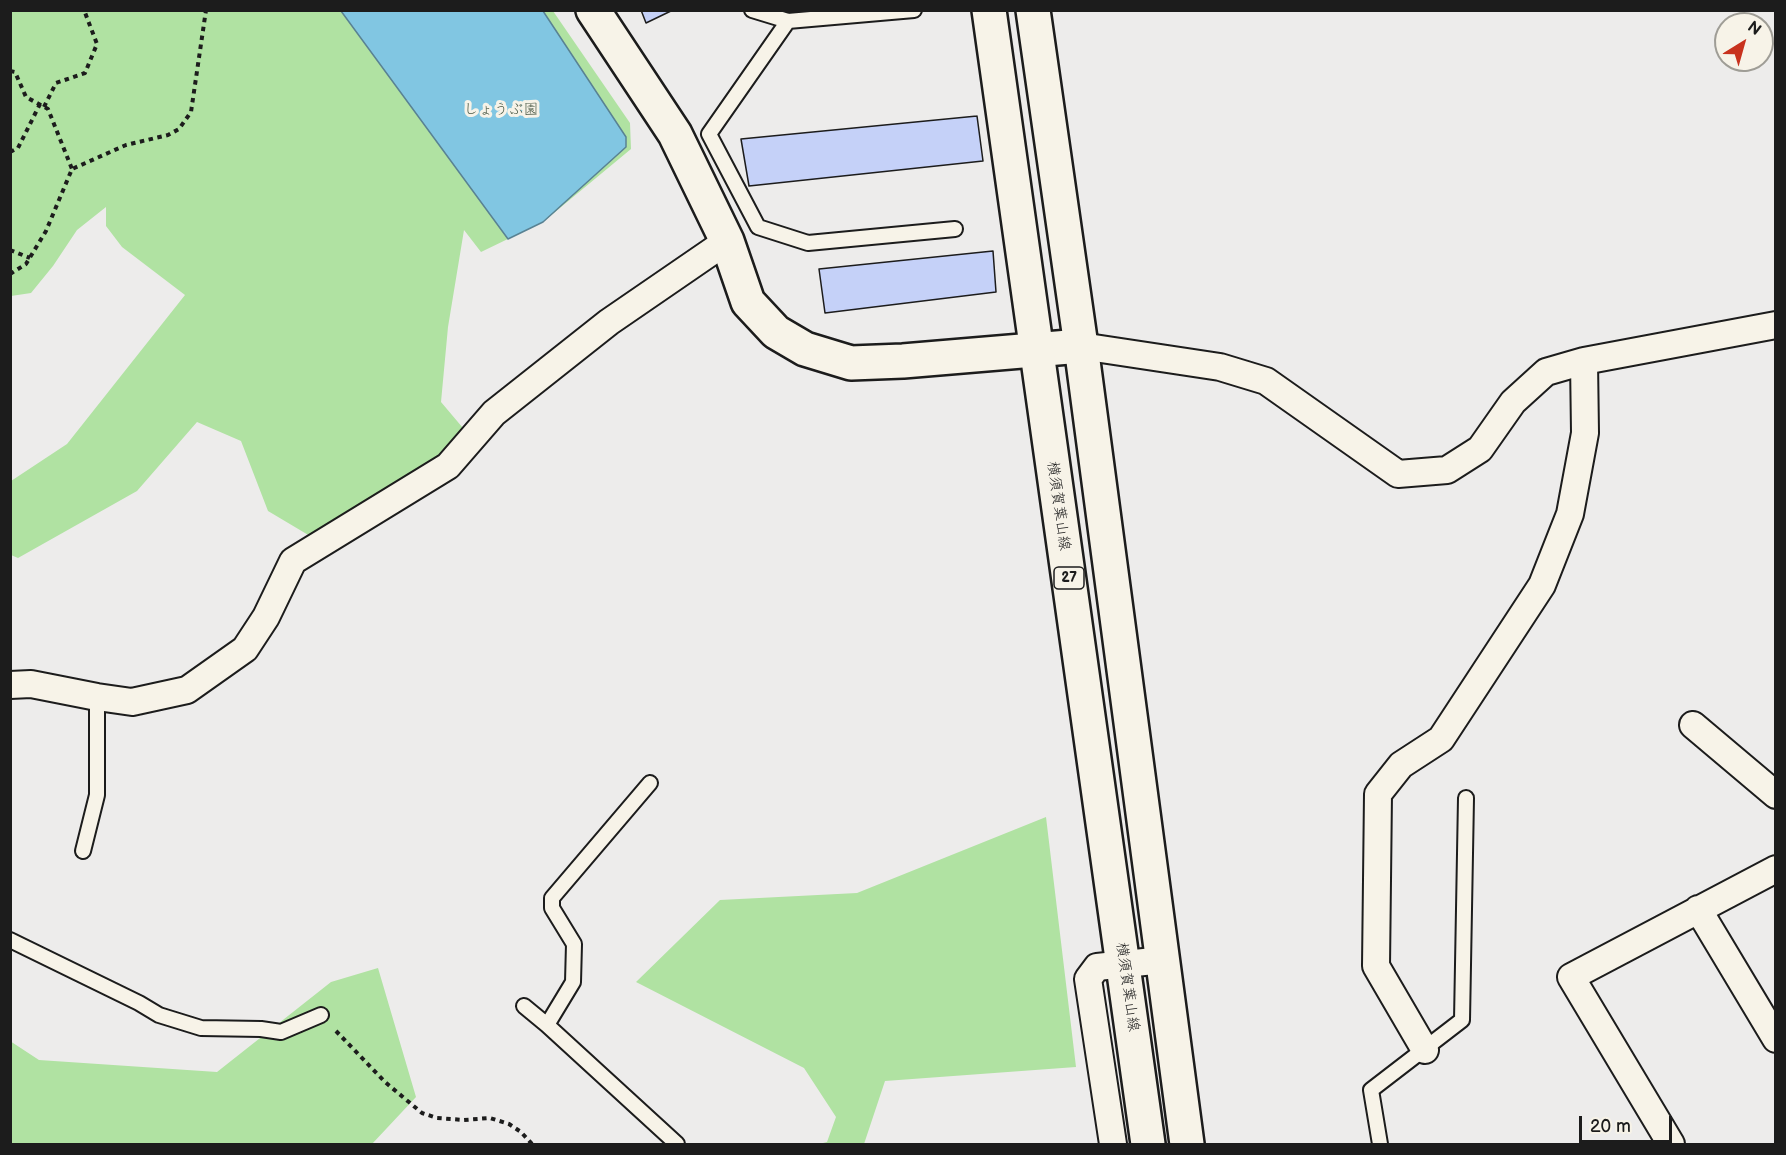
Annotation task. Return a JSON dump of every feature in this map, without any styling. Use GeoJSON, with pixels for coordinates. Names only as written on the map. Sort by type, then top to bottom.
{"type":"FeatureCollection","features":[{"type":"Feature","properties":{"kind":"main road"},"geometry":{"type":"LineString","coordinates":[[593,10],[675,134],[727,241],[748,302],[776,332],[805,349],[851,363],[903,361],[1081,346]]}},
{"type":"Feature","properties":{"kind":"main road","name":"横須賀葉山線"},"geometry":{"type":"LineString","coordinates":[[989,10],[1149,1144]]}},
{"type":"Feature","properties":{"kind":"main road"},"geometry":{"type":"LineString","coordinates":[[1033,10],[1081,346],[1187,1144]]}},
{"type":"Feature","properties":{"kind":"street"},"geometry":{"type":"LineString","coordinates":[[10,685],[31,684],[132,702],[187,690],[245,649],[266,617],[293,561],[448,466],[494,413],[609,322],[727,241]]}},
{"type":"Feature","properties":{"kind":"street"},"geometry":{"type":"LineString","coordinates":[[1081,346],[1220,367],[1266,381],[1398,474],[1447,470],[1480,448],[1513,402],[1546,372],[1584,361],[1776,325]]}},
{"type":"Feature","properties":{"kind":"street"},"geometry":{"type":"LineString","coordinates":[[1425,1050],[1376,966],[1378,794],[1401,765],[1441,739],[1542,585],[1570,514],[1585,433],[1584,361]]}},
{"type":"Feature","properties":{"kind":"street"},"geometry":{"type":"LineString","coordinates":[[1693,724],[1776,795]]}},
{"type":"Feature","properties":{"kind":"street"},"geometry":{"type":"LineString","coordinates":[[1671,1144],[1571,977],[1776,869]]}},
{"type":"Feature","properties":{"kind":"street"},"geometry":{"type":"LineString","coordinates":[[1698,909],[1776,1039]]}},
{"type":"Feature","properties":{"kind":"street"},"geometry":{"type":"LineString","coordinates":[[1113,1144],[1088,979],[1097,967],[1163,960]]}},
{"type":"Feature","properties":{"kind":"lane"},"geometry":{"type":"LineString","coordinates":[[752,10],[788,21],[914,10]]}},
{"type":"Feature","properties":{"kind":"lane"},"geometry":{"type":"LineString","coordinates":[[788,21],[709,134],[758,227],[808,243],[955,229]]}},
{"type":"Feature","properties":{"kind":"lane"},"geometry":{"type":"LineString","coordinates":[[83,851],[97,795],[97,697]]}},
{"type":"Feature","properties":{"kind":"lane"},"geometry":{"type":"LineString","coordinates":[[547,1025],[573,982],[574,944],[552,908],[552,898],[650,783]]}},
{"type":"Feature","properties":{"kind":"lane"},"geometry":{"type":"LineString","coordinates":[[1380,1144],[1371,1090],[1462,1020],[1466,798]]}},
{"type":"Feature","properties":{"kind":"lane"},"geometry":{"type":"LineString","coordinates":[[10,940],[159,1015],[201,1028],[261,1029],[281,1032],[321,1015]]}},
{"type":"Feature","properties":{"kind":"lane"},"geometry":{"type":"LineString","coordinates":[[524,1006],[677,1144]]}},
{"type":"Feature","properties":{"kind":"path"},"geometry":{"type":"LineString","coordinates":[[10,152],[18,148],[56,83],[85,73],[97,44],[84,10]]}},
{"type":"Feature","properties":{"kind":"path"},"geometry":{"type":"LineString","coordinates":[[10,274],[26,264],[46,231],[72,169],[126,145],[168,135],[179,129],[191,112],[206,10]]}},
{"type":"Feature","properties":{"kind":"path"},"geometry":{"type":"LineString","coordinates":[[10,71],[15,72],[26,97],[48,108],[72,169]]}},
{"type":"Feature","properties":{"kind":"path"},"geometry":{"type":"LineString","coordinates":[[10,250],[30,258]]}},
{"type":"Feature","properties":{"kind":"path"},"geometry":{"type":"LineString","coordinates":[[321,1015],[385,1082],[422,1113],[437,1118],[464,1120],[490,1118],[509,1124],[532,1144]]}},
{"type":"Feature","properties":{"kind":"green space"},"geometry":{"type":"Polygon","coordinates":[[[11,11],[553,11],[630,123],[631,149],[543,222],[481,252],[464,230],[448,327],[441,402],[479,447],[310,536],[268,511],[241,441],[197,422],[137,491],[18,558],[11,555],[11,481],[67,444],[185,295],[122,247],[106,226],[106,207],[77,230],[53,266],[31,293],[11,296],[11,11]]]}},
{"type":"Feature","properties":{"kind":"green space"},"geometry":{"type":"Polygon","coordinates":[[[1046,817],[1076,1067],[885,1081],[864,1144],[819,1144],[827,1142],[836,1117],[804,1068],[636,982],[720,900],[857,893],[1046,817]]]}},
{"type":"Feature","properties":{"kind":"green space"},"geometry":{"type":"Polygon","coordinates":[[[378,968],[416,1097],[372,1144],[11,1144],[10,1041],[39,1060],[217,1072],[331,982],[378,968]]]}},
{"type":"Feature","properties":{"kind":"water","name":"しょうぶ園"},"geometry":{"type":"Polygon","coordinates":[[[341,11],[543,11],[626,137],[626,147],[543,222],[508,239],[341,11]]]}},
{"type":"Feature","properties":{"kind":"building"},"geometry":{"type":"Polygon","coordinates":[[[641,10],[673,10],[646,23],[641,10]]]}},
{"type":"Feature","properties":{"kind":"building"},"geometry":{"type":"Polygon","coordinates":[[[977,116],[983,161],[749,186],[741,139],[977,116]]]}},
{"type":"Feature","properties":{"kind":"building"},"geometry":{"type":"Polygon","coordinates":[[[993,251],[996,292],[825,313],[819,269],[993,251]]]}}]}
